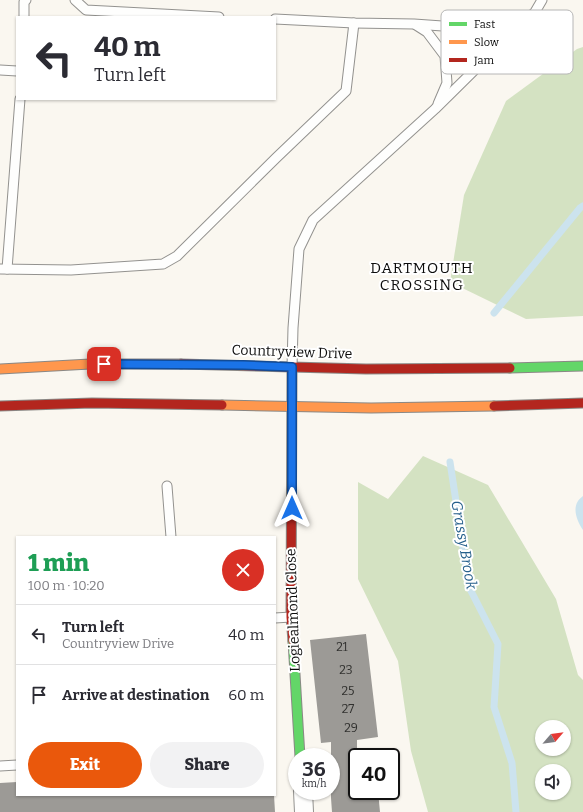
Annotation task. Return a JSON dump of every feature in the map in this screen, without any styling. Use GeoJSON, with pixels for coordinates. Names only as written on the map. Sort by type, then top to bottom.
{"type":"FeatureCollection","features":[{"type":"Feature","properties":{"kind":"street","name":"Countryview Drive"},"geometry":{"type":"LineString","coordinates":[[0,368],[104,364],[243,365],[436,370],[583,366]]}},
{"type":"Feature","properties":{"kind":"street","name":"Logiealmond Close"},"geometry":{"type":"LineString","coordinates":[[292,367],[292,617],[299,748]]}},
{"type":"Feature","properties":{"kind":"street"},"geometry":{"type":"LineString","coordinates":[[0,406],[96,403],[475,407],[583,403]]}},
{"type":"Feature","properties":{"kind":"street"},"geometry":{"type":"LineString","coordinates":[[303,800],[304,812]]}},
{"type":"Feature","properties":{"kind":"lane"},"geometry":{"type":"LineString","coordinates":[[24,16],[24,2],[26,0]]}},
{"type":"Feature","properties":{"kind":"lane"},"geometry":{"type":"LineString","coordinates":[[75,0],[86,10],[200,16]]}},
{"type":"Feature","properties":{"kind":"lane"},"geometry":{"type":"LineString","coordinates":[[536,10],[542,0]]}},
{"type":"Feature","properties":{"kind":"lane"},"geometry":{"type":"LineString","coordinates":[[276,19],[441,26]]}},
{"type":"Feature","properties":{"kind":"lane"},"geometry":{"type":"LineString","coordinates":[[20,100],[4,269],[71,270],[163,264],[177,256],[276,158],[346,92],[354,23]]}},
{"type":"Feature","properties":{"kind":"lane"},"geometry":{"type":"LineString","coordinates":[[414,24],[427,32],[441,51]]}},
{"type":"Feature","properties":{"kind":"lane"},"geometry":{"type":"LineString","coordinates":[[0,70],[16,71]]}},
{"type":"Feature","properties":{"kind":"lane"},"geometry":{"type":"LineString","coordinates":[[435,109],[447,83],[446,74]]}},
{"type":"Feature","properties":{"kind":"lane"},"geometry":{"type":"LineString","coordinates":[[292,367],[293,328],[299,249],[313,220],[435,109],[470,74]]}},
{"type":"Feature","properties":{"kind":"lane"},"geometry":{"type":"LineString","coordinates":[[167,486],[171,536]]}},
{"type":"Feature","properties":{"kind":"lane"},"geometry":{"type":"LineString","coordinates":[[276,618],[292,617]]}},
{"type":"Feature","properties":{"kind":"lane"},"geometry":{"type":"LineString","coordinates":[[0,766],[16,765]]}},
{"type":"Feature","properties":{"kind":"green space"},"geometry":{"type":"Polygon","coordinates":[[[583,47],[583,316],[526,319],[450,282],[464,195],[506,101],[543,74],[573,74],[573,52],[583,47]]]}},
{"type":"Feature","properties":{"kind":"green space"},"geometry":{"type":"Polygon","coordinates":[[[423,456],[488,485],[556,599],[578,675],[583,680],[583,812],[428,812],[411,751],[398,661],[358,579],[358,482],[388,499],[423,456]]]}},
{"type":"Feature","properties":{"kind":"water"},"geometry":{"type":"Polygon","coordinates":[[[583,496],[583,530],[579,524],[576,505],[578,500],[583,496]]]}},
{"type":"Feature","properties":{"kind":"building"},"geometry":{"type":"Polygon","coordinates":[[[366,634],[378,737],[357,740],[357,748],[348,748],[348,800],[379,800],[380,812],[332,812],[331,800],[340,800],[340,748],[331,748],[331,742],[321,743],[310,640],[366,634]]]}},
{"type":"Feature","properties":{"kind":"building"},"geometry":{"type":"Polygon","coordinates":[[[16,782],[16,796],[274,796],[275,812],[0,812],[0,783],[16,782]]]}},
{"type":"Feature","properties":{"kind":"waterway","name":"Grassy Brook"},"geometry":{"type":"LineString","coordinates":[[494,313],[583,206]]}},
{"type":"Feature","properties":{"kind":"waterway","name":"Grassy Brook"},"geometry":{"type":"LineString","coordinates":[[450,462],[469,587],[498,644],[494,707],[512,763],[516,812]]}},
{"type":"Feature","properties":{"kind":"traffic: fast"},"geometry":{"type":"LineString","coordinates":[[510,368],[583,366]]}},
{"type":"Feature","properties":{"kind":"traffic: fast"},"geometry":{"type":"LineString","coordinates":[[293,641],[299,748]]}},
{"type":"Feature","properties":{"kind":"traffic: slow"},"geometry":{"type":"LineString","coordinates":[[0,369],[90,364],[181,364]]}},
{"type":"Feature","properties":{"kind":"traffic: slow"},"geometry":{"type":"LineString","coordinates":[[222,405],[371,408],[494,406]]}},
{"type":"Feature","properties":{"kind":"traffic: jam"},"geometry":{"type":"LineString","coordinates":[[181,364],[366,369],[510,368]]}},
{"type":"Feature","properties":{"kind":"traffic: jam"},"geometry":{"type":"LineString","coordinates":[[292,367],[291,617],[293,641]]}},
{"type":"Feature","properties":{"kind":"traffic: jam"},"geometry":{"type":"LineString","coordinates":[[0,406],[92,403],[222,405]]}},
{"type":"Feature","properties":{"kind":"traffic: jam"},"geometry":{"type":"LineString","coordinates":[[494,406],[583,403]]}},
{"type":"Feature","properties":{"kind":"district","name":"DARTMOUTH CROSSING"},"geometry":{"type":"Point","coordinates":[422,276]}},
{"type":"Feature","properties":{"kind":"route"},"geometry":{"type":"LineString","coordinates":[[104,364],[243,365],[292,367],[292,508]]}}]}
